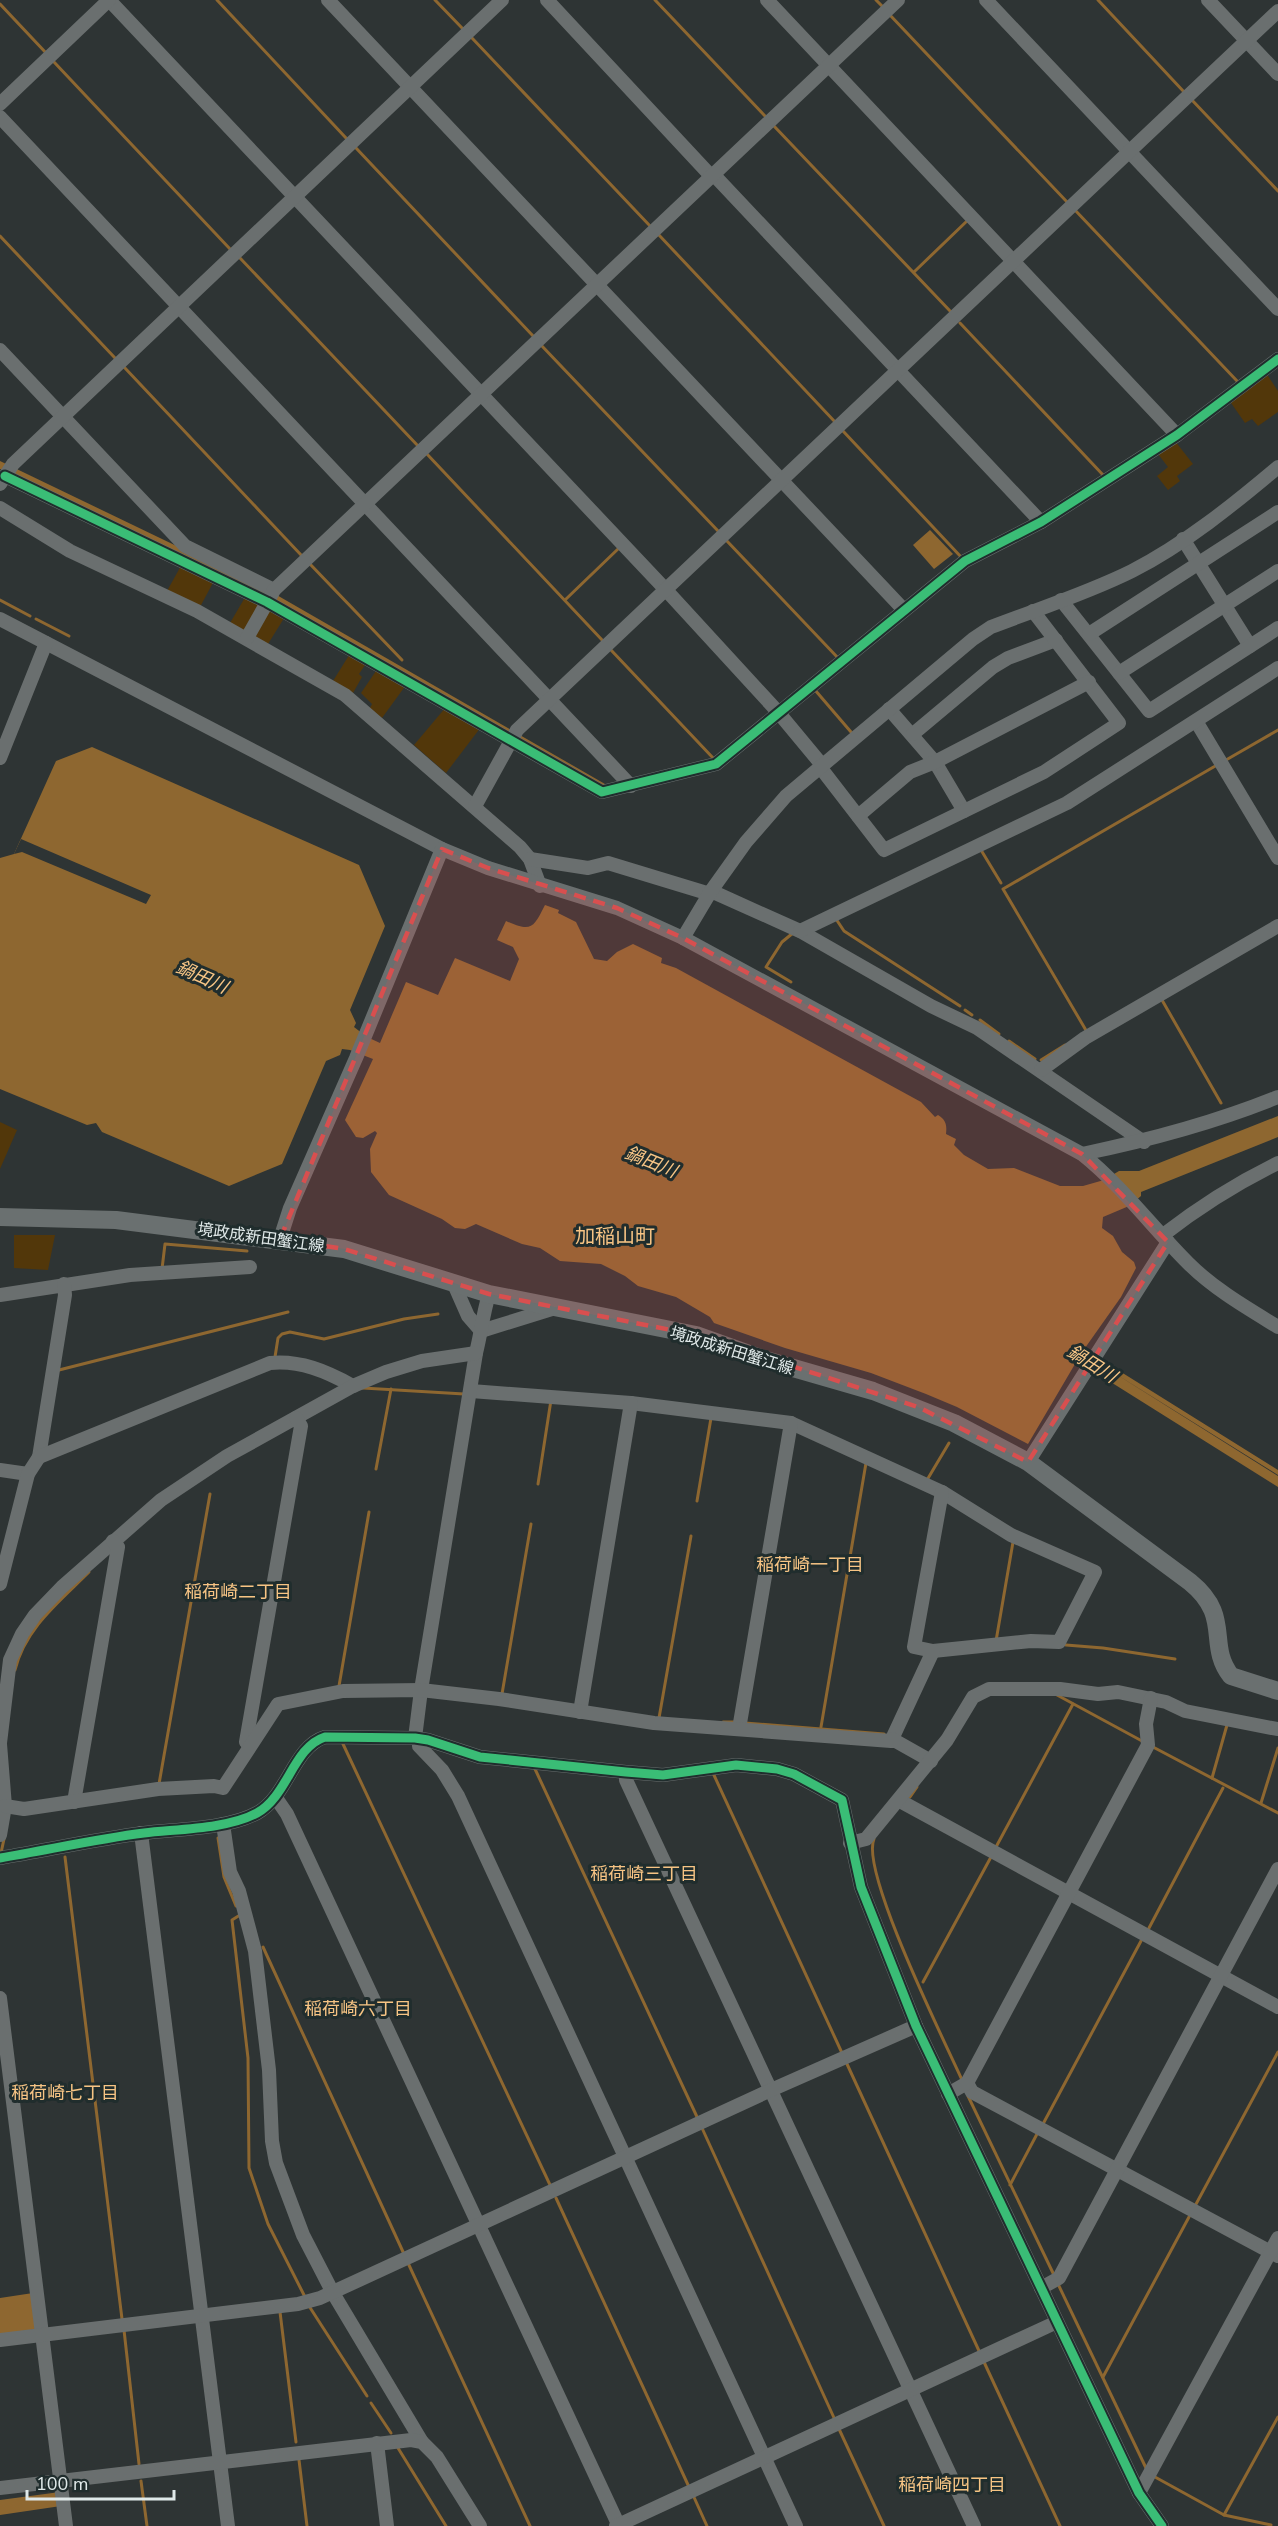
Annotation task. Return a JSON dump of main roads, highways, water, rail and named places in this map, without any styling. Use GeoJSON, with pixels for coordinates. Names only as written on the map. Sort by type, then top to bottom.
{"type":"FeatureCollection","features":[{"type":"Feature","properties":{"kind":"main road","name":"境政成新田蟹江線"},"geometry":{"type":"LineString","coordinates":[[0,1217],[116,1220],[280,1239],[344,1249],[489,1294],[696,1335],[769,1361],[873,1391],[954,1423],[1028,1462],[1203,1593],[1214,1608],[1221,1658],[1231,1676],[1278,1691]]}},
{"type":"Feature","properties":{"kind":"water"},"geometry":{"type":"Polygon","coordinates":[[[0,461],[268,590],[605,784],[603,788],[266,597],[0,469],[0,461]]]}},
{"type":"Feature","properties":{"kind":"water"},"geometry":{"type":"Polygon","coordinates":[[[930,530],[953,554],[934,569],[913,545],[930,530]]]}},
{"type":"Feature","properties":{"kind":"water","name":"鍋田川"},"geometry":{"type":"Polygon","coordinates":[[[92,747],[359,865],[385,926],[350,1010],[356,1023],[354,1027],[380,1043],[406,982],[438,995],[455,958],[510,981],[519,959],[513,947],[497,940],[506,921],[521,927],[530,926],[534,924],[545,905],[559,910],[558,913],[576,922],[594,959],[607,961],[617,952],[633,944],[662,958],[661,963],[676,968],[921,1102],[935,1117],[938,1115],[943,1119],[946,1134],[956,1139],[954,1145],[964,1155],[988,1169],[1014,1168],[1060,1186],[1083,1186],[1104,1180],[1119,1171],[1139,1171],[1278,1116],[1278,1137],[1141,1192],[1141,1196],[1129,1206],[1103,1217],[1102,1228],[1113,1236],[1122,1252],[1134,1262],[1136,1268],[1121,1297],[1085,1348],[1089,1351],[1087,1356],[1098,1363],[1097,1357],[1278,1470],[1278,1475],[1111,1371],[1278,1476],[1278,1487],[1082,1364],[1080,1366],[1075,1364],[1028,1444],[957,1407],[926,1394],[871,1373],[785,1348],[714,1323],[710,1317],[676,1297],[638,1286],[625,1276],[601,1264],[560,1261],[540,1248],[522,1244],[476,1224],[465,1229],[455,1228],[442,1219],[389,1195],[371,1172],[370,1149],[377,1133],[375,1131],[363,1138],[356,1137],[345,1120],[373,1059],[350,1050],[342,1049],[340,1055],[326,1061],[282,1164],[229,1186],[102,1132],[96,1123],[87,1125],[0,1089],[0,858],[14,854],[56,761],[92,747]]]}},
{"type":"Feature","properties":{"kind":"water"},"geometry":{"type":"Polygon","coordinates":[[[33,2293],[38,2329],[0,2334],[0,2298],[33,2293]]]}},
{"type":"Feature","properties":{"kind":"water"},"geometry":{"type":"Polygon","coordinates":[[[60,2492],[61,2506],[0,2515],[0,2500],[60,2492]]]}},
{"type":"Feature","properties":{"kind":"waterway"},"geometry":{"type":"LineString","coordinates":[[217,0],[346,138]]}},
{"type":"Feature","properties":{"kind":"waterway"},"geometry":{"type":"LineString","coordinates":[[435,0],[463,29]]}},
{"type":"Feature","properties":{"kind":"waterway"},"geometry":{"type":"LineString","coordinates":[[655,0],[765,116]]}},
{"type":"Feature","properties":{"kind":"waterway"},"geometry":{"type":"LineString","coordinates":[[876,0],[883,7]]}},
{"type":"Feature","properties":{"kind":"waterway"},"geometry":{"type":"LineString","coordinates":[[1098,0],[1185,93]]}},
{"type":"Feature","properties":{"kind":"waterway"},"geometry":{"type":"LineString","coordinates":[[0,4],[47,54]]}},
{"type":"Feature","properties":{"kind":"waterway"},"geometry":{"type":"LineString","coordinates":[[889,14],[1068,203]]}},
{"type":"Feature","properties":{"kind":"waterway"},"geometry":{"type":"LineString","coordinates":[[472,38],[651,227]]}},
{"type":"Feature","properties":{"kind":"waterway"},"geometry":{"type":"LineString","coordinates":[[54,62],[230,249]]}},
{"type":"Feature","properties":{"kind":"waterway"},"geometry":{"type":"LineString","coordinates":[[1191,99],[1278,191]]}},
{"type":"Feature","properties":{"kind":"waterway"},"geometry":{"type":"LineString","coordinates":[[773,125],[951,312]]}},
{"type":"Feature","properties":{"kind":"waterway"},"geometry":{"type":"LineString","coordinates":[[356,148],[534,337]]}},
{"type":"Feature","properties":{"kind":"waterway"},"geometry":{"type":"LineString","coordinates":[[1074,209],[1238,382]]}},
{"type":"Feature","properties":{"kind":"waterway"},"geometry":{"type":"LineString","coordinates":[[914,272],[968,220]]}},
{"type":"Feature","properties":{"kind":"waterway"},"geometry":{"type":"LineString","coordinates":[[658,234],[836,423]]}},
{"type":"Feature","properties":{"kind":"waterway"},"geometry":{"type":"LineString","coordinates":[[0,236],[115,358]]}},
{"type":"Feature","properties":{"kind":"waterway"},"geometry":{"type":"LineString","coordinates":[[240,258],[419,447]]}},
{"type":"Feature","properties":{"kind":"waterway"},"geometry":{"type":"LineString","coordinates":[[960,323],[1104,476]]}},
{"type":"Feature","properties":{"kind":"waterway"},"geometry":{"type":"LineString","coordinates":[[541,345],[719,532]]}},
{"type":"Feature","properties":{"kind":"waterway"},"geometry":{"type":"LineString","coordinates":[[124,367],[302,556]]}},
{"type":"Feature","properties":{"kind":"waterway"},"geometry":{"type":"LineString","coordinates":[[843,431],[962,558]]}},
{"type":"Feature","properties":{"kind":"waterway"},"geometry":{"type":"LineString","coordinates":[[426,453],[603,641]]}},
{"type":"Feature","properties":{"kind":"waterway"},"geometry":{"type":"LineString","coordinates":[[726,540],[839,659]]}},
{"type":"Feature","properties":{"kind":"waterway"},"geometry":{"type":"LineString","coordinates":[[565,600],[618,549]]}},
{"type":"Feature","properties":{"kind":"waterway"},"geometry":{"type":"LineString","coordinates":[[309,563],[402,660]]}},
{"type":"Feature","properties":{"kind":"waterway"},"geometry":{"type":"LineString","coordinates":[[0,600],[30,616]]}},
{"type":"Feature","properties":{"kind":"waterway"},"geometry":{"type":"LineString","coordinates":[[36,619],[69,636]]}},
{"type":"Feature","properties":{"kind":"waterway"},"geometry":{"type":"LineString","coordinates":[[611,650],[714,759]]}},
{"type":"Feature","properties":{"kind":"waterway"},"geometry":{"type":"LineString","coordinates":[[815,690],[851,732]]}},
{"type":"Feature","properties":{"kind":"waterway"},"geometry":{"type":"LineString","coordinates":[[1226,760],[1278,730]]}},
{"type":"Feature","properties":{"kind":"waterway"},"geometry":{"type":"LineString","coordinates":[[1087,1032],[1003,889],[1217,765]]}},
{"type":"Feature","properties":{"kind":"waterway"},"geometry":{"type":"LineString","coordinates":[[981,850],[1001,883]]}},
{"type":"Feature","properties":{"kind":"waterway"},"geometry":{"type":"LineString","coordinates":[[836,919],[844,931],[960,1006]]}},
{"type":"Feature","properties":{"kind":"waterway"},"geometry":{"type":"LineString","coordinates":[[791,982],[766,967],[782,942],[793,933]]}},
{"type":"Feature","properties":{"kind":"waterway"},"geometry":{"type":"LineString","coordinates":[[1162,1000],[1221,1103]]}},
{"type":"Feature","properties":{"kind":"waterway"},"geometry":{"type":"LineString","coordinates":[[965,1010],[972,1015]]}},
{"type":"Feature","properties":{"kind":"waterway"},"geometry":{"type":"LineString","coordinates":[[980,1020],[999,1034]]}},
{"type":"Feature","properties":{"kind":"waterway"},"geometry":{"type":"LineString","coordinates":[[1009,1041],[1035,1059]]}},
{"type":"Feature","properties":{"kind":"waterway"},"geometry":{"type":"LineString","coordinates":[[1041,1060],[1065,1045]]}},
{"type":"Feature","properties":{"kind":"waterway"},"geometry":{"type":"LineString","coordinates":[[162,1269],[165,1244],[247,1251]]}},
{"type":"Feature","properties":{"kind":"waterway"},"geometry":{"type":"LineString","coordinates":[[59,1370],[288,1312]]}},
{"type":"Feature","properties":{"kind":"waterway"},"geometry":{"type":"LineString","coordinates":[[275,1357],[278,1338],[282,1334],[290,1332],[324,1339],[404,1319],[438,1314]]}},
{"type":"Feature","properties":{"kind":"waterway"},"geometry":{"type":"LineString","coordinates":[[363,1388],[464,1394]]}},
{"type":"Feature","properties":{"kind":"waterway"},"geometry":{"type":"LineString","coordinates":[[376,1469],[391,1389]]}},
{"type":"Feature","properties":{"kind":"waterway"},"geometry":{"type":"LineString","coordinates":[[538,1484],[551,1400]]}},
{"type":"Feature","properties":{"kind":"waterway"},"geometry":{"type":"LineString","coordinates":[[697,1501],[711,1418]]}},
{"type":"Feature","properties":{"kind":"waterway"},"geometry":{"type":"LineString","coordinates":[[927,1480],[949,1443]]}},
{"type":"Feature","properties":{"kind":"waterway"},"geometry":{"type":"LineString","coordinates":[[821,1727],[866,1463]]}},
{"type":"Feature","properties":{"kind":"waterway"},"geometry":{"type":"LineString","coordinates":[[159,1784],[210,1494]]}},
{"type":"Feature","properties":{"kind":"waterway"},"geometry":{"type":"LineString","coordinates":[[339,1686],[369,1512]]}},
{"type":"Feature","properties":{"kind":"waterway"},"geometry":{"type":"LineString","coordinates":[[502,1694],[531,1524]]}},
{"type":"Feature","properties":{"kind":"waterway"},"geometry":{"type":"LineString","coordinates":[[659,1718],[691,1536]]}},
{"type":"Feature","properties":{"kind":"waterway"},"geometry":{"type":"LineString","coordinates":[[996,1641],[1013,1542]]}},
{"type":"Feature","properties":{"kind":"waterway"},"geometry":{"type":"LineString","coordinates":[[15,1670],[20,1655],[35,1628],[89,1572]]}},
{"type":"Feature","properties":{"kind":"waterway"},"geometry":{"type":"LineString","coordinates":[[1066,1645],[1175,1659]]}},
{"type":"Feature","properties":{"kind":"waterway"},"geometry":{"type":"LineString","coordinates":[[1057,1695],[1142,1741]]}},
{"type":"Feature","properties":{"kind":"waterway"},"geometry":{"type":"LineString","coordinates":[[996,1847],[1073,1704]]}},
{"type":"Feature","properties":{"kind":"waterway"},"geometry":{"type":"LineString","coordinates":[[723,1722],[736,1722]]}},
{"type":"Feature","properties":{"kind":"waterway"},"geometry":{"type":"LineString","coordinates":[[745,1723],[884,1734]]}},
{"type":"Feature","properties":{"kind":"waterway"},"geometry":{"type":"LineString","coordinates":[[1212,1778],[1227,1725]]}},
{"type":"Feature","properties":{"kind":"waterway"},"geometry":{"type":"LineString","coordinates":[[343,1744],[551,2187]]}},
{"type":"Feature","properties":{"kind":"waterway"},"geometry":{"type":"LineString","coordinates":[[1153,1747],[1278,1813]]}},
{"type":"Feature","properties":{"kind":"waterway"},"geometry":{"type":"LineString","coordinates":[[1261,1803],[1278,1748]]}},
{"type":"Feature","properties":{"kind":"waterway"},"geometry":{"type":"LineString","coordinates":[[535,1769],[698,2119]]}},
{"type":"Feature","properties":{"kind":"waterway"},"geometry":{"type":"LineString","coordinates":[[713,1773],[842,2053]]}},
{"type":"Feature","properties":{"kind":"waterway"},"geometry":{"type":"LineString","coordinates":[[910,1797],[917,1787]]}},
{"type":"Feature","properties":{"kind":"waterway"},"geometry":{"type":"LineString","coordinates":[[1149,1928],[1223,1788]]}},
{"type":"Feature","properties":{"kind":"waterway"},"geometry":{"type":"LineString","coordinates":[[218,1838],[224,1877],[236,1906]]}},
{"type":"Feature","properties":{"kind":"waterway"},"geometry":{"type":"LineString","coordinates":[[1,1853],[4,1839]]}},
{"type":"Feature","properties":{"kind":"waterway"},"geometry":{"type":"LineString","coordinates":[[874,1839],[873,1857],[879,1885],[891,1919],[962,2080]]}},
{"type":"Feature","properties":{"kind":"waterway"},"geometry":{"type":"LineString","coordinates":[[65,1857],[122,2319]]}},
{"type":"Feature","properties":{"kind":"waterway"},"geometry":{"type":"LineString","coordinates":[[923,1982],[991,1857]]}},
{"type":"Feature","properties":{"kind":"waterway"},"geometry":{"type":"LineString","coordinates":[[240,1915],[232,1920],[248,2058],[249,2168],[268,2224],[305,2297]]}},
{"type":"Feature","properties":{"kind":"waterway"},"geometry":{"type":"LineString","coordinates":[[1043,2124],[1141,1941]]}},
{"type":"Feature","properties":{"kind":"waterway"},"geometry":{"type":"LineString","coordinates":[[263,1947],[404,2254]]}},
{"type":"Feature","properties":{"kind":"waterway"},"geometry":{"type":"LineString","coordinates":[[1195,2206],[1278,2052]]}},
{"type":"Feature","properties":{"kind":"waterway"},"geometry":{"type":"LineString","coordinates":[[847,2064],[980,2353]]}},
{"type":"Feature","properties":{"kind":"waterway"},"geometry":{"type":"LineString","coordinates":[[968,2096],[1053,2273]]}},
{"type":"Feature","properties":{"kind":"waterway"},"geometry":{"type":"LineString","coordinates":[[702,2128],[835,2420]]}},
{"type":"Feature","properties":{"kind":"waterway"},"geometry":{"type":"LineString","coordinates":[[1010,2185],[1037,2134]]}},
{"type":"Feature","properties":{"kind":"waterway"},"geometry":{"type":"LineString","coordinates":[[556,2198],[689,2487]]}},
{"type":"Feature","properties":{"kind":"waterway"},"geometry":{"type":"LineString","coordinates":[[1103,2377],[1189,2217]]}},
{"type":"Feature","properties":{"kind":"waterway"},"geometry":{"type":"LineString","coordinates":[[408,2263],[530,2526]]}},
{"type":"Feature","properties":{"kind":"waterway"},"geometry":{"type":"LineString","coordinates":[[1058,2284],[1146,2468]]}},
{"type":"Feature","properties":{"kind":"waterway"},"geometry":{"type":"LineString","coordinates":[[309,2306],[367,2396]]}},
{"type":"Feature","properties":{"kind":"waterway"},"geometry":{"type":"LineString","coordinates":[[280,2312],[296,2442]]}},
{"type":"Feature","properties":{"kind":"waterway"},"geometry":{"type":"LineString","coordinates":[[124,2330],[139,2464]]}},
{"type":"Feature","properties":{"kind":"waterway"},"geometry":{"type":"LineString","coordinates":[[984,2362],[1060,2526]]}},
{"type":"Feature","properties":{"kind":"waterway"},"geometry":{"type":"LineString","coordinates":[[371,2403],[391,2433]]}},
{"type":"Feature","properties":{"kind":"waterway"},"geometry":{"type":"LineString","coordinates":[[1224,2515],[1278,2417]]}},
{"type":"Feature","properties":{"kind":"waterway"},"geometry":{"type":"LineString","coordinates":[[839,2429],[884,2526]]}},
{"type":"Feature","properties":{"kind":"waterway"},"geometry":{"type":"LineString","coordinates":[[398,2448],[446,2526]]}},
{"type":"Feature","properties":{"kind":"waterway"},"geometry":{"type":"LineString","coordinates":[[299,2460],[307,2526]]}},
{"type":"Feature","properties":{"kind":"waterway"},"geometry":{"type":"LineString","coordinates":[[1155,2477],[1224,2515],[1271,2525]]}},
{"type":"Feature","properties":{"kind":"waterway"},"geometry":{"type":"LineString","coordinates":[[141,2481],[147,2526]]}},
{"type":"Feature","properties":{"kind":"waterway"},"geometry":{"type":"LineString","coordinates":[[693,2495],[707,2526]]}},
{"type":"Feature","properties":{"kind":"district","name":"加稲山町"},"geometry":{"type":"Point","coordinates":[615,1236]}},
{"type":"Feature","properties":{"kind":"district","name":"稲荷崎一丁目"},"geometry":{"type":"Point","coordinates":[810,1565]}},
{"type":"Feature","properties":{"kind":"district","name":"稲荷崎二丁目"},"geometry":{"type":"Point","coordinates":[238,1592]}},
{"type":"Feature","properties":{"kind":"district","name":"稲荷崎三丁目"},"geometry":{"type":"Point","coordinates":[644,1874]}},
{"type":"Feature","properties":{"kind":"district","name":"稲荷崎六丁目"},"geometry":{"type":"Point","coordinates":[358,2009]}},
{"type":"Feature","properties":{"kind":"district","name":"稲荷崎七丁目"},"geometry":{"type":"Point","coordinates":[65,2093]}},
{"type":"Feature","properties":{"kind":"district","name":"稲荷崎四丁目"},"geometry":{"type":"Point","coordinates":[952,2485]}}]}
